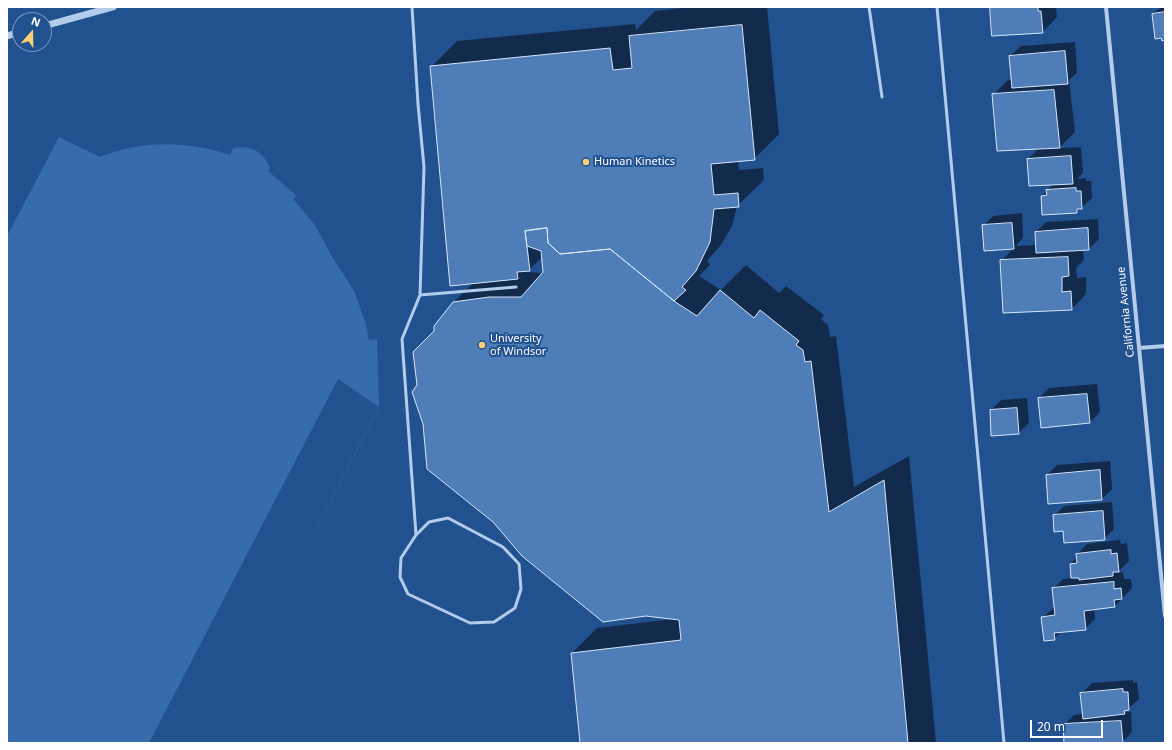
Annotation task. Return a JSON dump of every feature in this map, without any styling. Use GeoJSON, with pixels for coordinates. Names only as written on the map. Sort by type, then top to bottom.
{"type":"FeatureCollection","features":[{"type":"Feature","properties":{"kind":"street"},"geometry":{"type":"LineString","coordinates":[[52,24],[113,7]]}},
{"type":"Feature","properties":{"kind":"street","name":"California Avenue"},"geometry":{"type":"LineString","coordinates":[[1106,7],[1165,616]]}},
{"type":"Feature","properties":{"kind":"street"},"geometry":{"type":"LineString","coordinates":[[1139,348],[1165,346]]}},
{"type":"Feature","properties":{"kind":"lane"},"geometry":{"type":"LineString","coordinates":[[412,7],[424,167],[420,295],[402,339],[416,535],[401,558],[400,577],[408,594],[470,623],[494,622],[515,608],[521,589],[518,564],[503,547],[448,518],[429,522],[416,535]]}},
{"type":"Feature","properties":{"kind":"lane"},"geometry":{"type":"LineString","coordinates":[[868,7],[882,97]]}},
{"type":"Feature","properties":{"kind":"lane"},"geometry":{"type":"LineString","coordinates":[[937,7],[1004,743]]}},
{"type":"Feature","properties":{"kind":"lane"},"geometry":{"type":"LineString","coordinates":[[420,295],[516,287]]}},
{"type":"Feature","properties":{"kind":"shaded area"},"geometry":{"type":"Polygon","coordinates":[[[59,137],[100,157],[116,151],[149,145],[165,144],[197,147],[230,155],[233,148],[245,147],[256,150],[267,162],[270,168],[268,171],[296,195],[294,200],[315,225],[331,255],[354,291],[366,324],[369,340],[377,339],[379,407],[338,379],[149,743],[7,743],[7,236],[59,137]]]}},
{"type":"Feature","properties":{"kind":"shaded area"},"geometry":{"type":"Polygon","coordinates":[[[379,407],[379,408],[206,743],[379,407]]]}},
{"type":"Feature","properties":{"kind":"building"},"geometry":{"type":"Polygon","coordinates":[[[990,7],[1038,7],[1038,11],[1041,11],[1043,33],[992,36],[990,7]]]}},
{"type":"Feature","properties":{"kind":"building"},"geometry":{"type":"Polygon","coordinates":[[[1165,12],[1165,40],[1162,41],[1161,38],[1155,39],[1152,14],[1165,12]]]}},
{"type":"Feature","properties":{"kind":"building","name":"Human Kinetics"},"geometry":{"type":"Polygon","coordinates":[[[742,25],[755,160],[711,164],[714,195],[738,193],[739,207],[714,209],[710,242],[696,271],[682,287],[686,290],[674,301],[610,249],[560,254],[548,243],[547,228],[525,231],[530,271],[517,272],[518,279],[450,286],[430,66],[610,48],[613,70],[632,68],[629,36],[742,25]]]}},
{"type":"Feature","properties":{"kind":"building"},"geometry":{"type":"Polygon","coordinates":[[[1065,51],[1068,84],[1012,88],[1009,56],[1065,51]]]}},
{"type":"Feature","properties":{"kind":"building"},"geometry":{"type":"Polygon","coordinates":[[[1054,90],[1060,148],[997,151],[992,94],[1054,90]]]}},
{"type":"Feature","properties":{"kind":"building"},"geometry":{"type":"Polygon","coordinates":[[[1071,156],[1073,184],[1029,186],[1027,159],[1071,156]]]}},
{"type":"Feature","properties":{"kind":"building"},"geometry":{"type":"Polygon","coordinates":[[[1076,188],[1076,191],[1081,191],[1082,209],[1077,209],[1077,213],[1042,215],[1041,196],[1047,195],[1046,190],[1076,188]]]}},
{"type":"Feature","properties":{"kind":"building"},"geometry":{"type":"Polygon","coordinates":[[[1012,223],[1014,249],[984,251],[982,225],[1012,223]]]}},
{"type":"Feature","properties":{"kind":"building"},"geometry":{"type":"Polygon","coordinates":[[[547,228],[548,243],[560,254],[610,249],[674,301],[697,316],[720,290],[754,318],[760,310],[799,341],[796,345],[803,350],[805,362],[811,361],[829,512],[884,480],[908,743],[580,743],[571,653],[681,640],[679,620],[646,616],[603,622],[522,556],[493,522],[427,469],[423,424],[412,392],[417,385],[413,352],[434,331],[434,326],[453,302],[489,297],[521,297],[543,272],[541,251],[527,246],[525,231],[547,228]]]}},
{"type":"Feature","properties":{"kind":"building"},"geometry":{"type":"Polygon","coordinates":[[[1088,228],[1089,250],[1036,253],[1035,232],[1088,228]]]}},
{"type":"Feature","properties":{"kind":"building"},"geometry":{"type":"Polygon","coordinates":[[[1068,257],[1069,276],[1062,277],[1062,292],[1071,291],[1072,310],[1003,313],[1000,260],[1068,257]]]}},
{"type":"Feature","properties":{"kind":"building"},"geometry":{"type":"Polygon","coordinates":[[[1087,394],[1090,423],[1041,428],[1038,398],[1087,394]]]}},
{"type":"Feature","properties":{"kind":"building"},"geometry":{"type":"Polygon","coordinates":[[[1017,408],[1019,434],[991,436],[990,410],[1017,408]]]}},
{"type":"Feature","properties":{"kind":"building"},"geometry":{"type":"Polygon","coordinates":[[[1100,470],[1102,500],[1048,504],[1046,475],[1100,470]]]}},
{"type":"Feature","properties":{"kind":"building"},"geometry":{"type":"Polygon","coordinates":[[[1103,511],[1105,540],[1064,543],[1063,531],[1054,532],[1053,515],[1103,511]]]}},
{"type":"Feature","properties":{"kind":"building"},"geometry":{"type":"Polygon","coordinates":[[[1111,550],[1111,554],[1117,553],[1119,572],[1113,572],[1113,576],[1079,580],[1079,578],[1071,578],[1070,564],[1077,563],[1076,554],[1111,550]]]}},
{"type":"Feature","properties":{"kind":"building"},"geometry":{"type":"Polygon","coordinates":[[[1114,582],[1114,589],[1121,588],[1122,599],[1114,600],[1115,607],[1084,611],[1086,630],[1054,633],[1055,640],[1044,641],[1041,617],[1055,615],[1052,588],[1114,582]]]}},
{"type":"Feature","properties":{"kind":"building"},"geometry":{"type":"Polygon","coordinates":[[[1123,689],[1123,692],[1128,692],[1129,710],[1124,711],[1125,714],[1083,719],[1080,693],[1123,689]]]}},
{"type":"Feature","properties":{"kind":"building"},"geometry":{"type":"Polygon","coordinates":[[[1121,721],[1123,743],[1064,743],[1063,724],[1121,721]]]}},
{"type":"Feature","properties":{"kind":"place","name":"Human Kinetics"},"geometry":{"type":"Point","coordinates":[586,162]}},
{"type":"Feature","properties":{"kind":"place","name":"University of Windsor"},"geometry":{"type":"Point","coordinates":[482,345]}}]}
